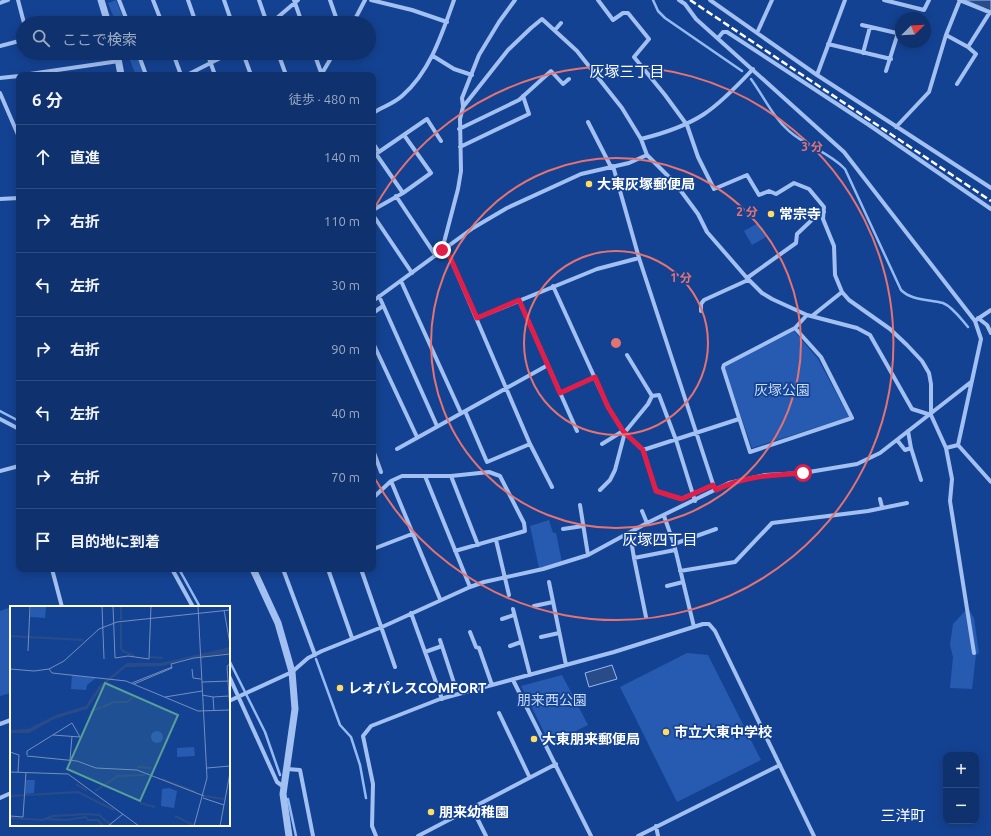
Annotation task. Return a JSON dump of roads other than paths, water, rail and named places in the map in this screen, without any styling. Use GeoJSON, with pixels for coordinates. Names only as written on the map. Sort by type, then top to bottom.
{"type":"FeatureCollection","features":[{"type":"Feature","properties":{"kind":"street"},"geometry":{"type":"LineString","coordinates":[[0,3],[8,0]]}},
{"type":"Feature","properties":{"kind":"street"},"geometry":{"type":"LineString","coordinates":[[18,0],[22,16]]}},
{"type":"Feature","properties":{"kind":"street"},"geometry":{"type":"LineString","coordinates":[[101,0],[106,16]]}},
{"type":"Feature","properties":{"kind":"street"},"geometry":{"type":"LineString","coordinates":[[119,0],[125,16]]}},
{"type":"Feature","properties":{"kind":"street"},"geometry":{"type":"LineString","coordinates":[[153,0],[159,16]]}},
{"type":"Feature","properties":{"kind":"street"},"geometry":{"type":"LineString","coordinates":[[188,0],[194,16]]}},
{"type":"Feature","properties":{"kind":"street"},"geometry":{"type":"LineString","coordinates":[[224,0],[230,16]]}},
{"type":"Feature","properties":{"kind":"street"},"geometry":{"type":"LineString","coordinates":[[259,0],[265,16]]}},
{"type":"Feature","properties":{"kind":"street"},"geometry":{"type":"LineString","coordinates":[[330,0],[336,16]]}},
{"type":"Feature","properties":{"kind":"street"},"geometry":{"type":"LineString","coordinates":[[357,16],[365,0]]}},
{"type":"Feature","properties":{"kind":"street"},"geometry":{"type":"LineString","coordinates":[[371,0],[412,10],[447,22]]}},
{"type":"Feature","properties":{"kind":"street"},"geometry":{"type":"LineString","coordinates":[[376,111],[401,97],[410,89],[433,56],[454,0]]}},
{"type":"Feature","properties":{"kind":"street"},"geometry":{"type":"LineString","coordinates":[[442,250],[458,189],[461,171],[459,129],[463,107],[462,98],[479,55],[516,0]]}},
{"type":"Feature","properties":{"kind":"street"},"geometry":{"type":"LineString","coordinates":[[598,0],[613,20],[623,13],[628,13],[649,39],[634,57],[665,95],[687,126],[698,157],[714,189],[747,175],[759,195],[769,191],[776,194],[794,183],[809,189],[824,207],[824,219],[834,246],[835,275],[842,292],[849,300],[890,329],[922,361],[928,373],[931,384],[931,415],[946,448],[952,479],[950,501],[974,653]]}},
{"type":"Feature","properties":{"kind":"street"},"geometry":{"type":"LineString","coordinates":[[679,0],[685,4],[696,19],[844,152],[976,320],[981,339],[958,445]]}},
{"type":"Feature","properties":{"kind":"street"},"geometry":{"type":"LineString","coordinates":[[710,0],[818,75],[991,188]]}},
{"type":"Feature","properties":{"kind":"street"},"geometry":{"type":"LineString","coordinates":[[757,32],[772,0]]}},
{"type":"Feature","properties":{"kind":"street"},"geometry":{"type":"LineString","coordinates":[[818,75],[845,0]]}},
{"type":"Feature","properties":{"kind":"street"},"geometry":{"type":"LineString","coordinates":[[884,0],[924,10],[929,0]]}},
{"type":"Feature","properties":{"kind":"street"},"geometry":{"type":"LineString","coordinates":[[896,127],[928,92],[959,0],[990,13],[968,46]]}},
{"type":"Feature","properties":{"kind":"street"},"geometry":{"type":"LineString","coordinates":[[279,16],[295,1],[300,16]]}},
{"type":"Feature","properties":{"kind":"street"},"geometry":{"type":"LineString","coordinates":[[463,107],[508,50],[542,19],[577,52],[622,108],[641,139],[647,155],[675,183],[698,214],[707,232],[747,279],[772,300],[812,316],[856,328],[870,335],[912,408],[931,415]]}},
{"type":"Feature","properties":{"kind":"street"},"geometry":{"type":"LineString","coordinates":[[555,30],[561,23]]}},
{"type":"Feature","properties":{"kind":"street"},"geometry":{"type":"LineString","coordinates":[[862,25],[895,33]]}},
{"type":"Feature","properties":{"kind":"street"},"geometry":{"type":"LineString","coordinates":[[863,53],[870,27]]}},
{"type":"Feature","properties":{"kind":"street"},"geometry":{"type":"LineString","coordinates":[[718,38],[723,32],[727,32],[869,125],[991,210]]}},
{"type":"Feature","properties":{"kind":"street"},"geometry":{"type":"LineString","coordinates":[[946,35],[968,46],[976,54],[957,84]]}},
{"type":"Feature","properties":{"kind":"street"},"geometry":{"type":"LineString","coordinates":[[0,46],[16,42]]}},
{"type":"Feature","properties":{"kind":"street"},"geometry":{"type":"LineString","coordinates":[[828,44],[891,59]]}},
{"type":"Feature","properties":{"kind":"street"},"geometry":{"type":"LineString","coordinates":[[886,71],[895,48]]}},
{"type":"Feature","properties":{"kind":"street"},"geometry":{"type":"LineString","coordinates":[[433,56],[454,69],[472,75]]}},
{"type":"Feature","properties":{"kind":"street"},"geometry":{"type":"LineString","coordinates":[[42,72],[120,60],[122,72]]}},
{"type":"Feature","properties":{"kind":"street"},"geometry":{"type":"LineString","coordinates":[[141,60],[145,72]]}},
{"type":"Feature","properties":{"kind":"street"},"geometry":{"type":"LineString","coordinates":[[176,60],[180,72]]}},
{"type":"Feature","properties":{"kind":"street"},"geometry":{"type":"LineString","coordinates":[[210,60],[215,72]]}},
{"type":"Feature","properties":{"kind":"street"},"geometry":{"type":"LineString","coordinates":[[193,72],[217,60]]}},
{"type":"Feature","properties":{"kind":"street"},"geometry":{"type":"LineString","coordinates":[[246,60],[250,72]]}},
{"type":"Feature","properties":{"kind":"street"},"geometry":{"type":"LineString","coordinates":[[281,60],[285,72]]}},
{"type":"Feature","properties":{"kind":"street"},"geometry":{"type":"LineString","coordinates":[[317,60],[321,72]]}},
{"type":"Feature","properties":{"kind":"street"},"geometry":{"type":"LineString","coordinates":[[323,72],[330,60]]}},
{"type":"Feature","properties":{"kind":"street"},"geometry":{"type":"LineString","coordinates":[[641,139],[687,126],[702,117],[726,98],[753,69]]}},
{"type":"Feature","properties":{"kind":"street"},"geometry":{"type":"LineString","coordinates":[[459,129],[519,100],[552,71],[563,84],[569,79]]}},
{"type":"Feature","properties":{"kind":"street"},"geometry":{"type":"LineString","coordinates":[[0,78],[16,76]]}},
{"type":"Feature","properties":{"kind":"street"},"geometry":{"type":"LineString","coordinates":[[0,93],[16,130]]}},
{"type":"Feature","properties":{"kind":"street"},"geometry":{"type":"LineString","coordinates":[[460,147],[529,114],[523,96]]}},
{"type":"Feature","properties":{"kind":"street"},"geometry":{"type":"LineString","coordinates":[[403,193],[376,154],[427,119],[441,141]]}},
{"type":"Feature","properties":{"kind":"street"},"geometry":{"type":"LineString","coordinates":[[588,122],[612,167],[639,258],[713,485],[716,490]]}},
{"type":"Feature","properties":{"kind":"street"},"geometry":{"type":"LineString","coordinates":[[376,207],[403,193],[431,172],[404,135]]}},
{"type":"Feature","properties":{"kind":"street"},"geometry":{"type":"LineString","coordinates":[[376,298],[436,256],[442,250],[507,208],[581,174],[612,167],[647,155]]}},
{"type":"Feature","properties":{"kind":"street"},"geometry":{"type":"LineString","coordinates":[[396,196],[436,256]]}},
{"type":"Feature","properties":{"kind":"street"},"geometry":{"type":"LineString","coordinates":[[0,199],[16,198]]}},
{"type":"Feature","properties":{"kind":"street"},"geometry":{"type":"LineString","coordinates":[[701,311],[701,304],[704,300],[747,279],[796,244],[797,234],[814,218],[824,212]]}},
{"type":"Feature","properties":{"kind":"street"},"geometry":{"type":"LineString","coordinates":[[376,219],[412,273]]}},
{"type":"Feature","properties":{"kind":"street"},"geometry":{"type":"LineString","coordinates":[[442,250],[450,257],[507,387],[530,444],[552,487]]}},
{"type":"Feature","properties":{"kind":"street"},"geometry":{"type":"LineString","coordinates":[[477,318],[597,269],[639,258]]}},
{"type":"Feature","properties":{"kind":"street"},"geometry":{"type":"LineString","coordinates":[[401,281],[487,462],[530,444]]}},
{"type":"Feature","properties":{"kind":"street"},"geometry":{"type":"LineString","coordinates":[[553,286],[608,407],[624,432],[643,450],[656,491],[682,499],[713,485]]}},
{"type":"Feature","properties":{"kind":"street"},"geometry":{"type":"LineString","coordinates":[[812,316],[842,292]]}},
{"type":"Feature","properties":{"kind":"street"},"geometry":{"type":"LineString","coordinates":[[379,296],[437,426]]}},
{"type":"Feature","properties":{"kind":"street"},"geometry":{"type":"LineString","coordinates":[[519,300],[577,431]]}},
{"type":"Feature","properties":{"kind":"street"},"geometry":{"type":"LineString","coordinates":[[376,311],[384,306]]}},
{"type":"Feature","properties":{"kind":"street"},"geometry":{"type":"LineString","coordinates":[[976,320],[991,310]]}},
{"type":"Feature","properties":{"kind":"street"},"geometry":{"type":"LineString","coordinates":[[795,328],[820,358],[852,418],[750,452],[723,368],[724,365],[795,328],[807,314]]}},
{"type":"Feature","properties":{"kind":"street"},"geometry":{"type":"LineString","coordinates":[[976,320],[987,325],[991,333]]}},
{"type":"Feature","properties":{"kind":"street"},"geometry":{"type":"LineString","coordinates":[[376,349],[417,437]]}},
{"type":"Feature","properties":{"kind":"street"},"geometry":{"type":"LineString","coordinates":[[627,355],[652,396]]}},
{"type":"Feature","properties":{"kind":"street"},"geometry":{"type":"LineString","coordinates":[[397,449],[548,365]]}},
{"type":"Feature","properties":{"kind":"street"},"geometry":{"type":"LineString","coordinates":[[560,393],[595,377]]}},
{"type":"Feature","properties":{"kind":"street"},"geometry":{"type":"LineString","coordinates":[[230,701],[292,672],[315,655],[352,638],[382,627],[440,599],[470,587],[543,569],[588,555],[647,523],[695,501],[729,483],[765,476],[847,467],[880,453],[931,415],[971,382]]}},
{"type":"Feature","properties":{"kind":"street"},"geometry":{"type":"LineString","coordinates":[[652,396],[659,395],[676,440],[695,501]]}},
{"type":"Feature","properties":{"kind":"street"},"geometry":{"type":"LineString","coordinates":[[602,444],[624,432],[648,404],[652,396]]}},
{"type":"Feature","properties":{"kind":"street"},"geometry":{"type":"LineString","coordinates":[[0,419],[16,427]]}},
{"type":"Feature","properties":{"kind":"street"},"geometry":{"type":"LineString","coordinates":[[643,450],[739,419]]}},
{"type":"Feature","properties":{"kind":"street"},"geometry":{"type":"LineString","coordinates":[[908,431],[911,448],[921,480]]}},
{"type":"Feature","properties":{"kind":"street"},"geometry":{"type":"LineString","coordinates":[[600,490],[610,480],[615,470],[624,432]]}},
{"type":"Feature","properties":{"kind":"street"},"geometry":{"type":"LineString","coordinates":[[897,440],[905,450],[911,448]]}},
{"type":"Feature","properties":{"kind":"street"},"geometry":{"type":"LineString","coordinates":[[946,448],[958,445]]}},
{"type":"Feature","properties":{"kind":"street"},"geometry":{"type":"LineString","coordinates":[[958,445],[991,482]]}},
{"type":"Feature","properties":{"kind":"street"},"geometry":{"type":"LineString","coordinates":[[376,458],[381,472]]}},
{"type":"Feature","properties":{"kind":"street"},"geometry":{"type":"LineString","coordinates":[[0,471],[16,467]]}},
{"type":"Feature","properties":{"kind":"street"},"geometry":{"type":"LineString","coordinates":[[376,495],[392,481],[402,476],[452,476],[489,472],[500,476],[524,523],[525,531],[455,551]]}},
{"type":"Feature","properties":{"kind":"street"},"geometry":{"type":"LineString","coordinates":[[425,476],[470,587]]}},
{"type":"Feature","properties":{"kind":"street"},"geometry":{"type":"LineString","coordinates":[[452,476],[478,545]]}},
{"type":"Feature","properties":{"kind":"street"},"geometry":{"type":"LineString","coordinates":[[392,481],[412,534],[440,599]]}},
{"type":"Feature","properties":{"kind":"street"},"geometry":{"type":"LineString","coordinates":[[880,499],[882,507]]}},
{"type":"Feature","properties":{"kind":"street"},"geometry":{"type":"LineString","coordinates":[[680,571],[735,562],[772,523],[868,511],[907,503]]}},
{"type":"Feature","properties":{"kind":"street"},"geometry":{"type":"LineString","coordinates":[[580,505],[588,555]]}},
{"type":"Feature","properties":{"kind":"street"},"geometry":{"type":"LineString","coordinates":[[642,511],[647,523]]}},
{"type":"Feature","properties":{"kind":"street"},"geometry":{"type":"LineString","coordinates":[[664,516],[674,544],[694,627]]}},
{"type":"Feature","properties":{"kind":"street"},"geometry":{"type":"LineString","coordinates":[[564,529],[583,526]]}},
{"type":"Feature","properties":{"kind":"street"},"geometry":{"type":"LineString","coordinates":[[674,544],[716,529]]}},
{"type":"Feature","properties":{"kind":"street"},"geometry":{"type":"LineString","coordinates":[[376,548],[412,534]]}},
{"type":"Feature","properties":{"kind":"street"},"geometry":{"type":"LineString","coordinates":[[496,540],[506,577],[509,595]]}},
{"type":"Feature","properties":{"kind":"street"},"geometry":{"type":"LineString","coordinates":[[632,546],[646,617]]}},
{"type":"Feature","properties":{"kind":"street"},"geometry":{"type":"LineString","coordinates":[[634,558],[675,550]]}},
{"type":"Feature","properties":{"kind":"street"},"geometry":{"type":"LineString","coordinates":[[53,572],[62,606]]}},
{"type":"Feature","properties":{"kind":"street"},"geometry":{"type":"LineString","coordinates":[[174,572],[192,606]]}},
{"type":"Feature","properties":{"kind":"street"},"geometry":{"type":"LineString","coordinates":[[254,572],[278,623],[292,672],[295,709],[283,794],[289,836]]}},
{"type":"Feature","properties":{"kind":"street"},"geometry":{"type":"LineString","coordinates":[[284,572],[315,655]]}},
{"type":"Feature","properties":{"kind":"street"},"geometry":{"type":"LineString","coordinates":[[329,572],[352,638]]}},
{"type":"Feature","properties":{"kind":"street"},"geometry":{"type":"LineString","coordinates":[[362,572],[395,668]]}},
{"type":"Feature","properties":{"kind":"street"},"geometry":{"type":"LineString","coordinates":[[549,582],[566,665]]}},
{"type":"Feature","properties":{"kind":"street"},"geometry":{"type":"LineString","coordinates":[[667,586],[683,582]]}},
{"type":"Feature","properties":{"kind":"street"},"geometry":{"type":"LineString","coordinates":[[534,606],[553,602]]}},
{"type":"Feature","properties":{"kind":"street"},"geometry":{"type":"LineString","coordinates":[[513,609],[530,675]]}},
{"type":"Feature","properties":{"kind":"street"},"geometry":{"type":"LineString","coordinates":[[411,614],[442,699]]}},
{"type":"Feature","properties":{"kind":"street"},"geometry":{"type":"LineString","coordinates":[[502,619],[514,615]]}},
{"type":"Feature","properties":{"kind":"street"},"geometry":{"type":"LineString","coordinates":[[376,836],[372,826],[373,784],[364,736],[370,726],[442,699],[709,624],[714,631],[814,836]]}},
{"type":"Feature","properties":{"kind":"street"},"geometry":{"type":"LineString","coordinates":[[470,632],[476,647],[479,648],[492,686]]}},
{"type":"Feature","properties":{"kind":"street"},"geometry":{"type":"LineString","coordinates":[[541,637],[560,633]]}},
{"type":"Feature","properties":{"kind":"street"},"geometry":{"type":"LineString","coordinates":[[439,691],[455,686],[440,640]]}},
{"type":"Feature","properties":{"kind":"street"},"geometry":{"type":"LineString","coordinates":[[510,646],[521,642]]}},
{"type":"Feature","properties":{"kind":"street"},"geometry":{"type":"LineString","coordinates":[[425,652],[442,646]]}},
{"type":"Feature","properties":{"kind":"street"},"geometry":{"type":"LineString","coordinates":[[230,678],[240,696],[277,782],[284,787]]}},
{"type":"Feature","properties":{"kind":"street"},"geometry":{"type":"LineString","coordinates":[[513,680],[591,836]]}},
{"type":"Feature","properties":{"kind":"street"},"geometry":{"type":"LineString","coordinates":[[499,713],[529,776]]}},
{"type":"Feature","properties":{"kind":"street"},"geometry":{"type":"LineString","coordinates":[[0,724],[10,720]]}},
{"type":"Feature","properties":{"kind":"street"},"geometry":{"type":"LineString","coordinates":[[418,836],[529,776],[556,764]]}},
{"type":"Feature","properties":{"kind":"street"},"geometry":{"type":"LineString","coordinates":[[638,836],[780,765]]}},
{"type":"Feature","properties":{"kind":"street"},"geometry":{"type":"LineString","coordinates":[[287,769],[300,770],[313,836]]}},
{"type":"Feature","properties":{"kind":"street"},"geometry":{"type":"LineString","coordinates":[[0,798],[10,794]]}},
{"type":"Feature","properties":{"kind":"street"},"geometry":{"type":"LineString","coordinates":[[472,808],[486,836]]}},
{"type":"Feature","properties":{"kind":"street"},"geometry":{"type":"LineString","coordinates":[[656,826],[658,836]]}},
{"type":"Feature","properties":{"kind":"waterway"},"geometry":{"type":"LineString","coordinates":[[653,0],[658,11],[665,18],[742,71]]}},
{"type":"Feature","properties":{"kind":"waterway"},"geometry":{"type":"LineString","coordinates":[[751,79],[773,113],[789,131],[796,137],[832,158],[845,169],[901,290],[905,294],[915,298],[947,305],[968,327]]}},
{"type":"Feature","properties":{"kind":"waterway"},"geometry":{"type":"LineString","coordinates":[[0,411],[16,419]]}},
{"type":"Feature","properties":{"kind":"waterway"},"geometry":{"type":"LineString","coordinates":[[181,572],[199,606]]}},
{"type":"Feature","properties":{"kind":"waterway"},"geometry":{"type":"LineString","coordinates":[[316,659],[340,725],[351,737],[360,765],[366,798]]}},
{"type":"Feature","properties":{"kind":"waterway"},"geometry":{"type":"LineString","coordinates":[[230,662],[265,732],[280,775]]}},
{"type":"Feature","properties":{"kind":"waterway"},"geometry":{"type":"LineString","coordinates":[[288,799],[296,836]]}},
{"type":"Feature","properties":{"kind":"railway"},"geometry":{"type":"LineString","coordinates":[[690,0],[991,201]]}},
{"type":"Feature","properties":{"kind":"place","name":"大東灰塚郵便局"},"geometry":{"type":"Point","coordinates":[589,184]}},
{"type":"Feature","properties":{"kind":"place","name":"常宗寺"},"geometry":{"type":"Point","coordinates":[771,214]}},
{"type":"Feature","properties":{"kind":"place","name":"レオパレスCOMFORT"},"geometry":{"type":"Point","coordinates":[340,688]}},
{"type":"Feature","properties":{"kind":"place","name":"市立大東中学校"},"geometry":{"type":"Point","coordinates":[666,732]}},
{"type":"Feature","properties":{"kind":"place","name":"大東朋来郵便局"},"geometry":{"type":"Point","coordinates":[534,739]}},
{"type":"Feature","properties":{"kind":"place","name":"朋来幼稚園"},"geometry":{"type":"Point","coordinates":[431,812]}},
{"type":"Feature","properties":{"kind":"district","name":"灰塚三丁目"},"geometry":{"type":"Point","coordinates":[627,71]}},
{"type":"Feature","properties":{"kind":"district","name":"灰塚四丁目"},"geometry":{"type":"Point","coordinates":[660,539]}},
{"type":"Feature","properties":{"kind":"district","name":"三洋町"},"geometry":{"type":"Point","coordinates":[903,815]}},
{"type":"Feature","properties":{"kind":"park label","name":"灰塚公園"},"geometry":{"type":"Point","coordinates":[782,390]}},
{"type":"Feature","properties":{"kind":"park label","name":"朋来西公園"},"geometry":{"type":"Point","coordinates":[552,700]}}]}
